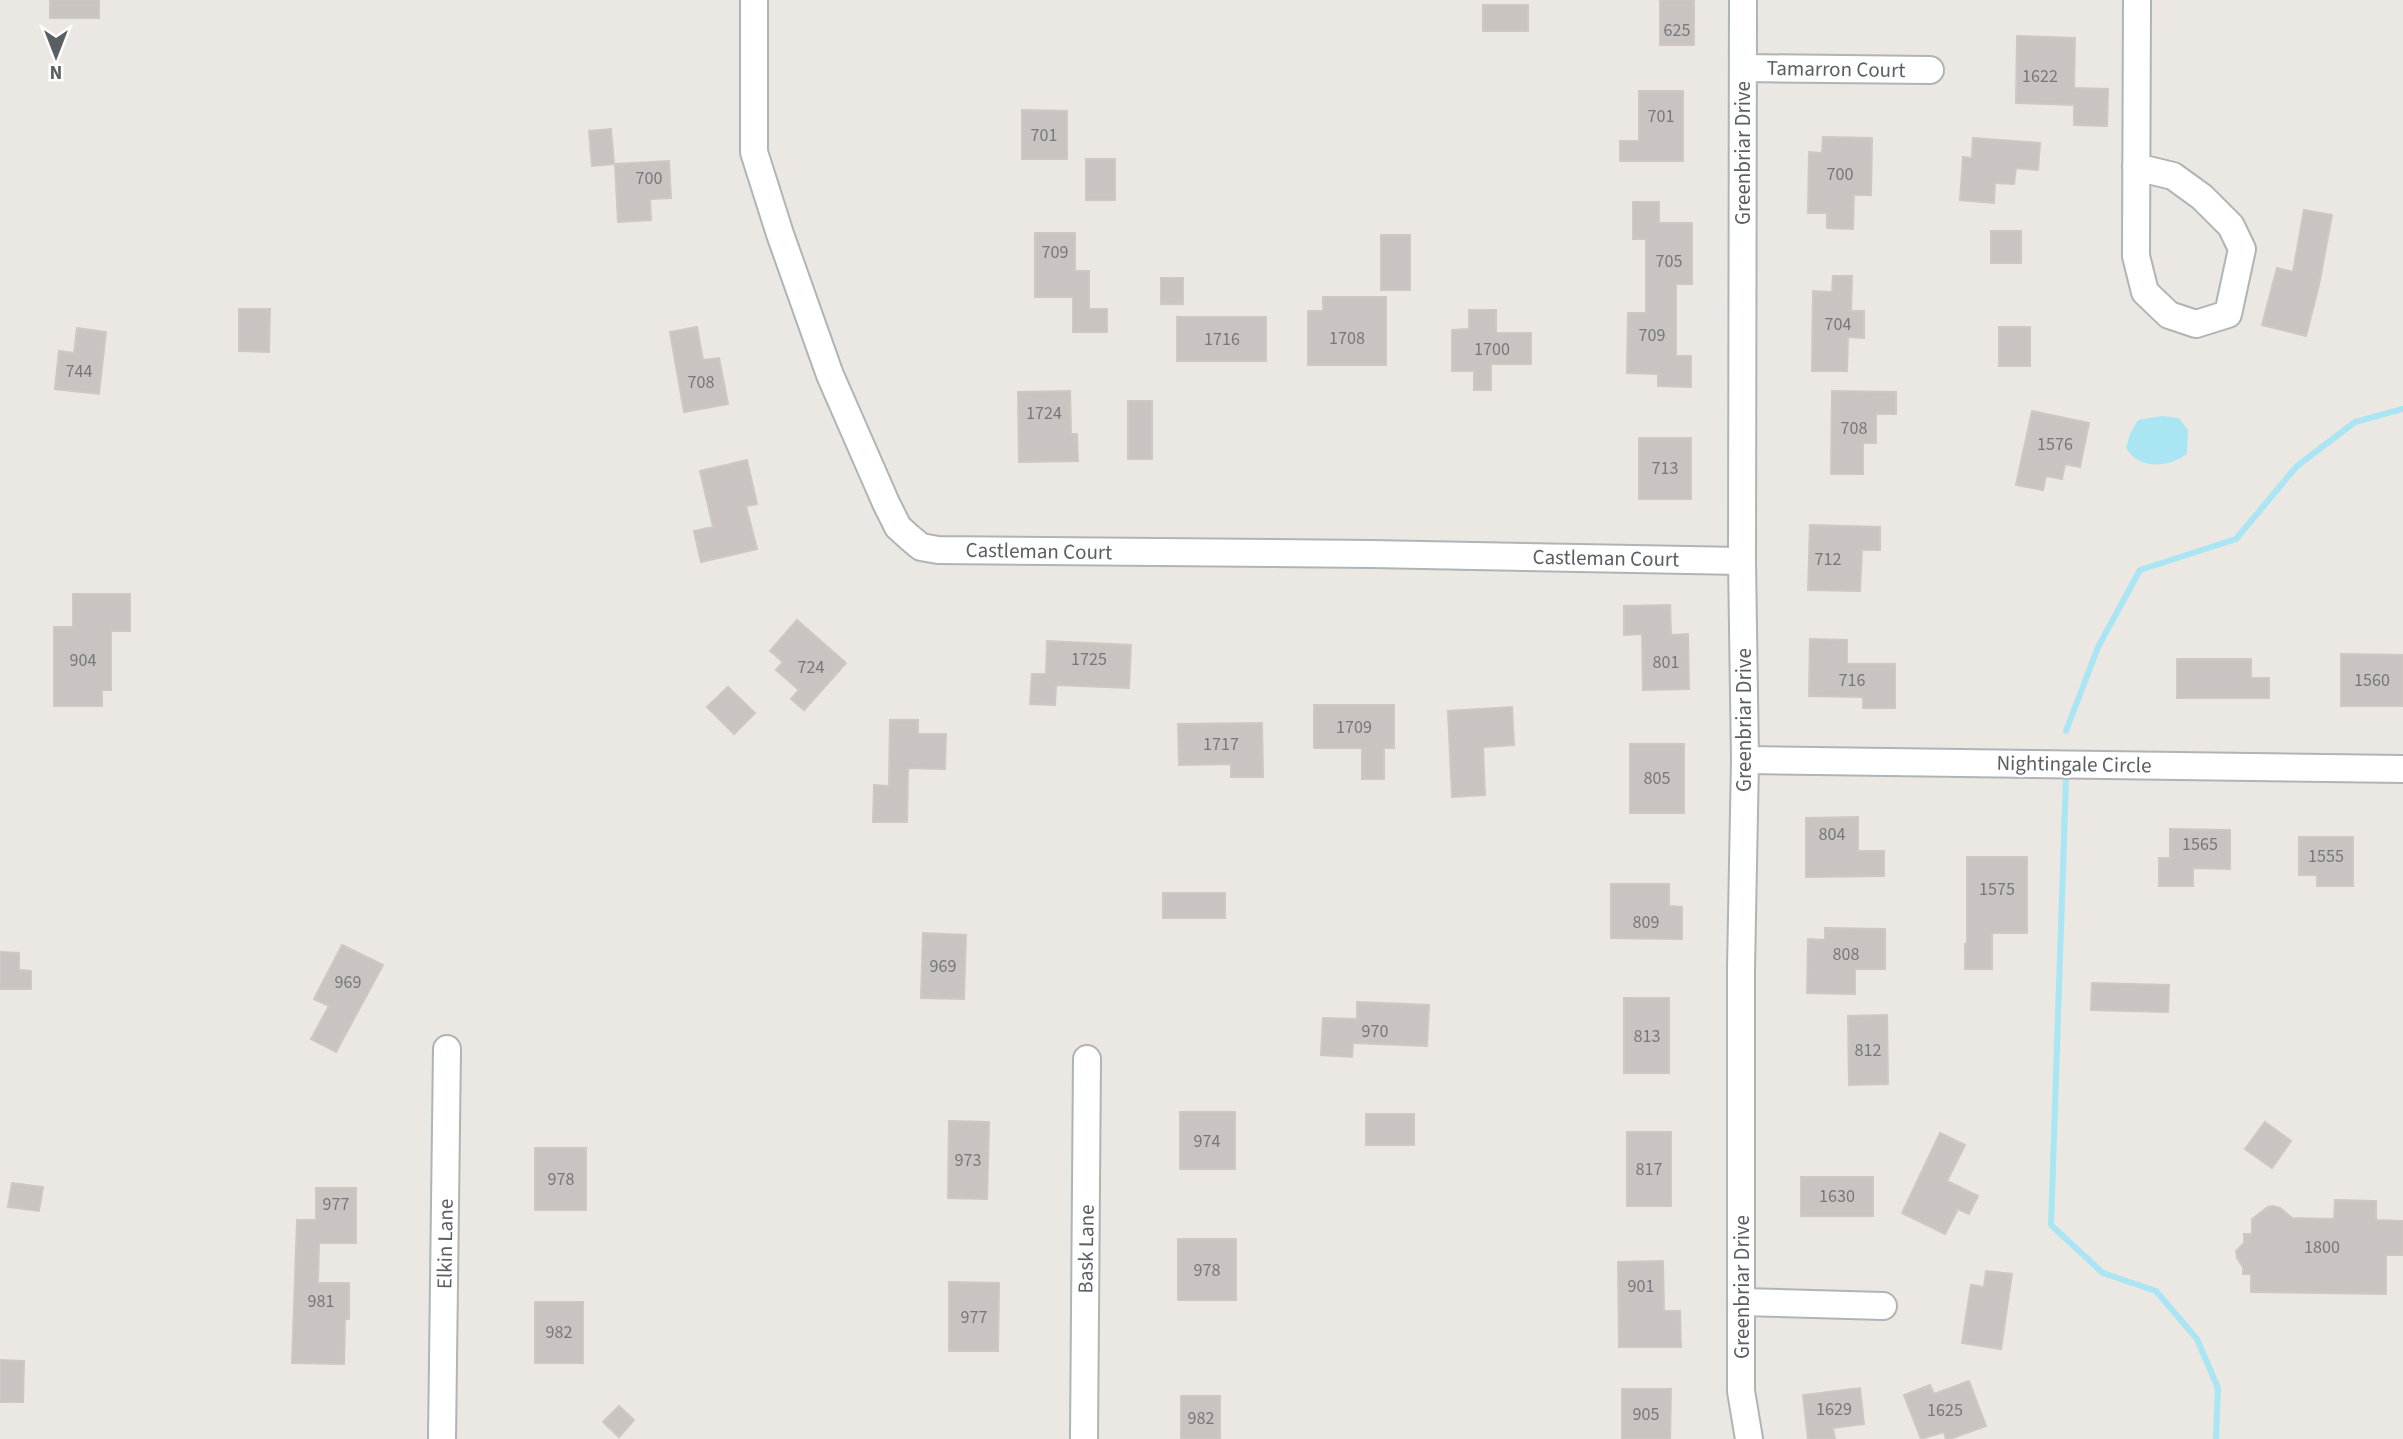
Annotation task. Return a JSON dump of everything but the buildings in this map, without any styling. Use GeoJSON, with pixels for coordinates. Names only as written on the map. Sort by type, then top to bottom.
{"type":"FeatureCollection","features":[{"type":"Feature","properties":{"kind":"street","name":"Castleman Court"},"geometry":{"type":"LineString","coordinates":[[754,0],[754,152],[830,374],[898,527],[921,547],[938,550],[1742,561]]}},
{"type":"Feature","properties":{"kind":"street","name":"Greenbriar Drive"},"geometry":{"type":"LineString","coordinates":[[1743,0],[1742,561],[1745,760],[1741,969],[1741,1391],[1749,1439]]}},
{"type":"Feature","properties":{"kind":"street"},"geometry":{"type":"LineString","coordinates":[[2136,167],[2173,176],[2202,197],[2231,226],[2242,248],[2228,314],[2196,324],[2169,315],[2145,292],[2136,256],[2136,167],[2137,0]]}},
{"type":"Feature","properties":{"kind":"street","name":"Tamarron Court"},"geometry":{"type":"LineString","coordinates":[[1743,68],[1930,70]]}},
{"type":"Feature","properties":{"kind":"street","name":"Nightingale Circle"},"geometry":{"type":"LineString","coordinates":[[1745,760],[2403,769]]}},
{"type":"Feature","properties":{"kind":"street","name":"Elkin Lane"},"geometry":{"type":"LineString","coordinates":[[442,1439],[447,1049]]}},
{"type":"Feature","properties":{"kind":"street","name":"Bask Lane"},"geometry":{"type":"LineString","coordinates":[[1084,1439],[1087,1059]]}},
{"type":"Feature","properties":{"kind":"street"},"geometry":{"type":"LineString","coordinates":[[1742,1302],[1883,1306]]}},
{"type":"Feature","properties":{"kind":"water"},"geometry":{"type":"Polygon","coordinates":[[[2162,416],[2179,418],[2188,430],[2187,454],[2163,464],[2138,460],[2126,448],[2130,434],[2138,420],[2162,416]]]}},
{"type":"Feature","properties":{"kind":"waterway"},"geometry":{"type":"LineString","coordinates":[[2066,731],[2098,647],[2140,570],[2236,539],[2297,466],[2355,422],[2403,409]]}},
{"type":"Feature","properties":{"kind":"waterway"},"geometry":{"type":"LineString","coordinates":[[2066,779],[2051,1225],[2103,1273],[2156,1291],[2197,1339],[2218,1388],[2216,1439]]}}]}
